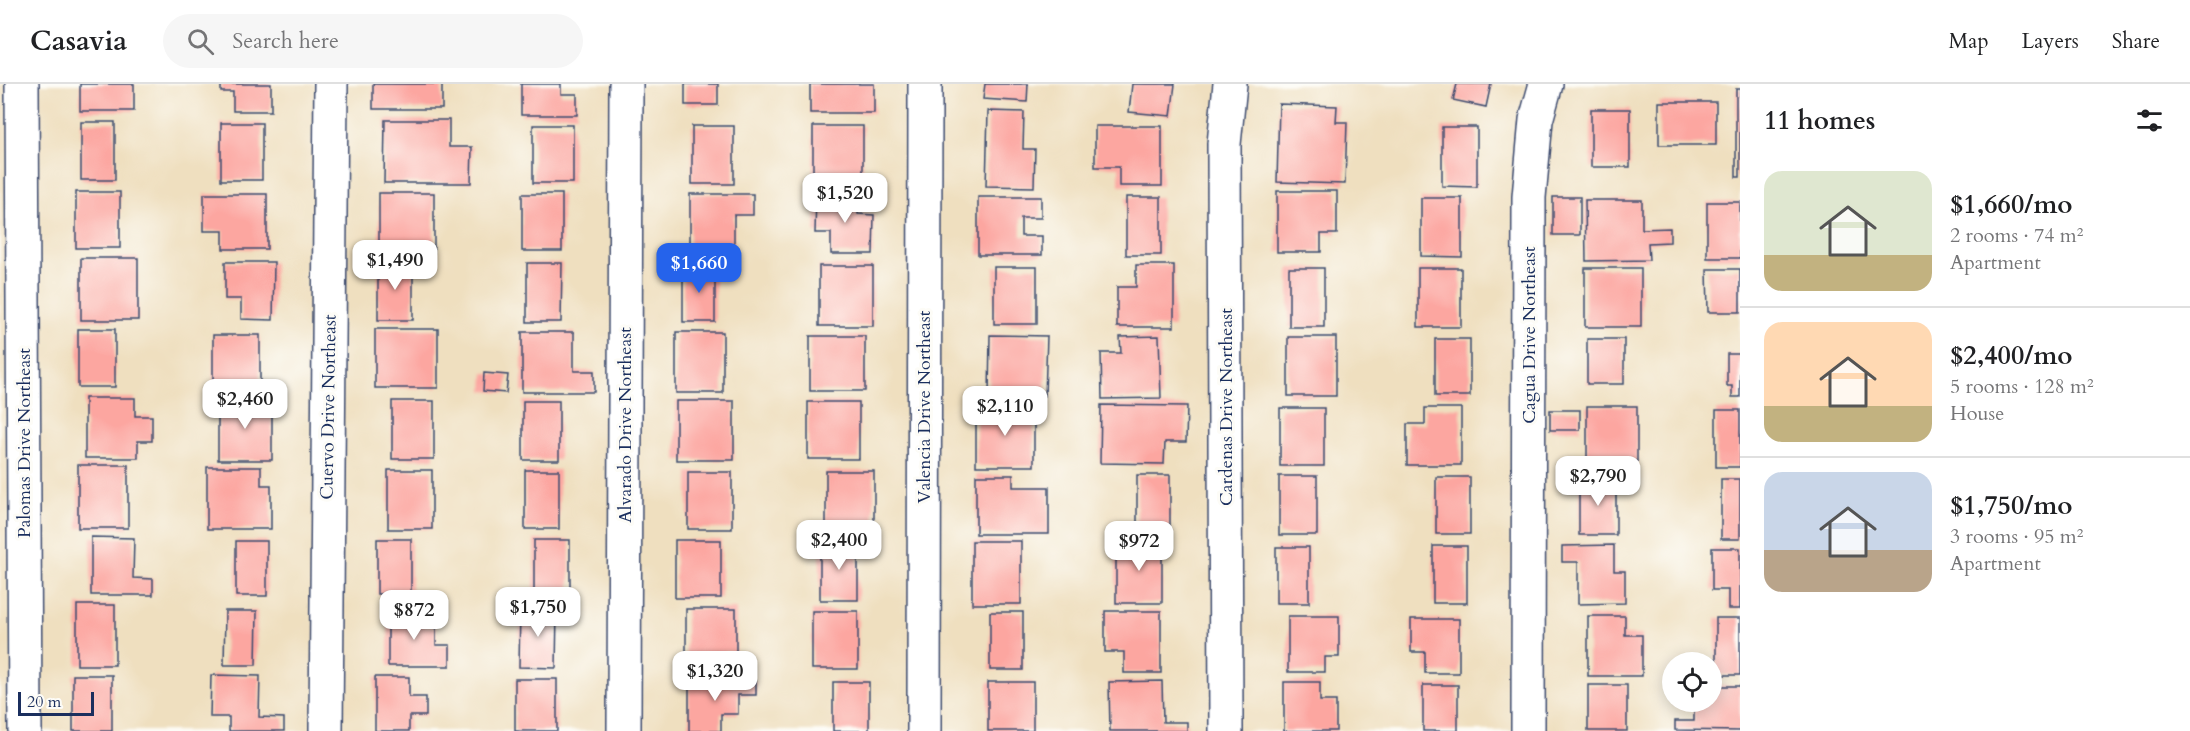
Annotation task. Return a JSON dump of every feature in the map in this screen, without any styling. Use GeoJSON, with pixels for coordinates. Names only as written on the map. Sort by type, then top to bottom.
{"type":"FeatureCollection","features":[{"type":"Feature","properties":{"kind":"street","name":"Palomas Drive Northeast"},"geometry":{"type":"LineString","coordinates":[[22,84],[25,731]]}},
{"type":"Feature","properties":{"kind":"street","name":"Cuervo Drive Northeast"},"geometry":{"type":"LineString","coordinates":[[326,731],[332,84]]}},
{"type":"Feature","properties":{"kind":"street","name":"Alvarado Drive Northeast"},"geometry":{"type":"LineString","coordinates":[[624,731],[627,84]]}},
{"type":"Feature","properties":{"kind":"street","name":"Valencia Drive Northeast"},"geometry":{"type":"LineString","coordinates":[[924,731],[925,84]]}},
{"type":"Feature","properties":{"kind":"street","name":"Cardenas Drive Northeast"},"geometry":{"type":"LineString","coordinates":[[1226,731],[1224,144],[1230,84]]}},
{"type":"Feature","properties":{"kind":"street","name":"Cagua Drive Northeast"},"geometry":{"type":"LineString","coordinates":[[1528,731],[1529,197],[1536,120],[1546,84]]}},
{"type":"Feature","properties":{"kind":"building"},"geometry":{"type":"Polygon","coordinates":[[[80,84],[134,84],[134,111],[80,111],[80,84]]]}},
{"type":"Feature","properties":{"kind":"building"},"geometry":{"type":"Polygon","coordinates":[[[221,84],[271,84],[271,111],[233,111],[233,92],[221,92],[221,84]]]}},
{"type":"Feature","properties":{"kind":"building"},"geometry":{"type":"Polygon","coordinates":[[[373,84],[442,84],[442,109],[373,109],[373,84]]]}},
{"type":"Feature","properties":{"kind":"building"},"geometry":{"type":"Polygon","coordinates":[[[521,84],[561,84],[561,94],[577,94],[577,115],[521,115],[521,84]]]}},
{"type":"Feature","properties":{"kind":"building"},"geometry":{"type":"Polygon","coordinates":[[[685,84],[718,84],[718,105],[685,105],[685,84]]]}},
{"type":"Feature","properties":{"kind":"building"},"geometry":{"type":"Polygon","coordinates":[[[810,84],[874,84],[874,113],[810,113],[810,84]]]}},
{"type":"Feature","properties":{"kind":"building"},"geometry":{"type":"Polygon","coordinates":[[[985,84],[1028,84],[1027,102],[983,99],[985,84]]]}},
{"type":"Feature","properties":{"kind":"building"},"geometry":{"type":"Polygon","coordinates":[[[1132,84],[1175,84],[1171,116],[1129,112],[1132,84]]]}},
{"type":"Feature","properties":{"kind":"building"},"geometry":{"type":"Polygon","coordinates":[[[1457,84],[1491,84],[1486,107],[1453,100],[1457,84]]]}},
{"type":"Feature","properties":{"kind":"building"},"geometry":{"type":"Polygon","coordinates":[[[1736,89],[1740,89],[1740,177],[1736,177],[1736,89]]]}},
{"type":"Feature","properties":{"kind":"building"},"geometry":{"type":"Polygon","coordinates":[[[1659,102],[1716,102],[1716,145],[1659,145],[1659,102]]]}},
{"type":"Feature","properties":{"kind":"building"},"geometry":{"type":"Polygon","coordinates":[[[1279,104],[1337,106],[1336,122],[1347,122],[1345,184],[1277,182],[1279,104]]]}},
{"type":"Feature","properties":{"kind":"building"},"geometry":{"type":"Polygon","coordinates":[[[1591,109],[1630,109],[1630,167],[1591,167],[1591,109]]]}},
{"type":"Feature","properties":{"kind":"building"},"geometry":{"type":"Polygon","coordinates":[[[988,111],[1024,112],[1023,149],[1035,149],[1034,187],[986,186],[988,111]]]}},
{"type":"Feature","properties":{"kind":"building"},"geometry":{"type":"Polygon","coordinates":[[[385,120],[449,120],[449,147],[472,147],[471,183],[384,183],[385,120]]]}},
{"type":"Feature","properties":{"kind":"building"},"geometry":{"type":"Polygon","coordinates":[[[81,122],[115,122],[115,180],[81,180],[81,122]]]}},
{"type":"Feature","properties":{"kind":"building"},"geometry":{"type":"Polygon","coordinates":[[[221,123],[262,123],[262,180],[221,180],[221,123]]]}},
{"type":"Feature","properties":{"kind":"building"},"geometry":{"type":"Polygon","coordinates":[[[533,125],[573,125],[573,183],[533,183],[533,125]]]}},
{"type":"Feature","properties":{"kind":"building"},"geometry":{"type":"Polygon","coordinates":[[[692,126],[734,126],[734,184],[692,184],[692,126]]]}},
{"type":"Feature","properties":{"kind":"building"},"geometry":{"type":"Polygon","coordinates":[[[813,126],[863,126],[863,184],[813,184],[813,126]]]}},
{"type":"Feature","properties":{"kind":"building"},"geometry":{"type":"Polygon","coordinates":[[[1095,126],[1162,126],[1162,186],[1119,186],[1119,167],[1095,167],[1095,126]]]}},
{"type":"Feature","properties":{"kind":"building"},"geometry":{"type":"Polygon","coordinates":[[[1442,127],[1477,127],[1477,187],[1442,186],[1442,127]]]}},
{"type":"Feature","properties":{"kind":"building"},"geometry":{"type":"Polygon","coordinates":[[[1277,191],[1337,191],[1337,234],[1321,234],[1321,252],[1277,252],[1277,191]]]}},
{"type":"Feature","properties":{"kind":"building"},"geometry":{"type":"Polygon","coordinates":[[[76,192],[120,192],[120,248],[76,248],[76,192]]]}},
{"type":"Feature","properties":{"kind":"building"},"geometry":{"type":"Polygon","coordinates":[[[379,193],[434,193],[434,253],[379,253],[379,193]]]}},
{"type":"Feature","properties":{"kind":"building"},"geometry":{"type":"Polygon","coordinates":[[[204,194],[267,194],[267,249],[223,249],[223,231],[204,231],[204,194]]]}},
{"type":"Feature","properties":{"kind":"building"},"geometry":{"type":"Polygon","coordinates":[[[522,194],[562,194],[562,251],[522,251],[522,194]]]}},
{"type":"Feature","properties":{"kind":"building"},"geometry":{"type":"Polygon","coordinates":[[[690,194],[753,194],[753,215],[734,215],[734,253],[690,253],[690,194]]]}},
{"type":"Feature","properties":{"kind":"building"},"geometry":{"type":"Polygon","coordinates":[[[816,195],[858,195],[858,214],[874,215],[873,254],[831,254],[831,233],[815,233],[816,195]]]}},
{"type":"Feature","properties":{"kind":"building"},"geometry":{"type":"Polygon","coordinates":[[[978,197],[1041,197],[1041,218],[1021,218],[1021,236],[1042,236],[1042,255],[978,255],[978,197]]]}},
{"type":"Feature","properties":{"kind":"building"},"geometry":{"type":"Polygon","coordinates":[[[1126,197],[1161,197],[1161,255],[1126,255],[1126,197]]]}},
{"type":"Feature","properties":{"kind":"building"},"geometry":{"type":"Polygon","coordinates":[[[1553,197],[1580,197],[1580,235],[1553,235],[1553,197]]]}},
{"type":"Feature","properties":{"kind":"building"},"geometry":{"type":"Polygon","coordinates":[[[1421,198],[1462,198],[1462,257],[1421,256],[1421,198]]]}},
{"type":"Feature","properties":{"kind":"building"},"geometry":{"type":"Polygon","coordinates":[[[1585,200],[1642,200],[1642,229],[1670,228],[1670,242],[1648,243],[1649,260],[1586,261],[1585,200]]]}},
{"type":"Feature","properties":{"kind":"building"},"geometry":{"type":"Polygon","coordinates":[[[1707,202],[1740,202],[1740,258],[1707,258],[1707,202]]]}},
{"type":"Feature","properties":{"kind":"building"},"geometry":{"type":"Polygon","coordinates":[[[81,258],[138,258],[138,320],[81,320],[81,258]]]}},
{"type":"Feature","properties":{"kind":"building"},"geometry":{"type":"Polygon","coordinates":[[[225,262],[274,262],[273,320],[241,319],[241,299],[225,299],[225,262]]]}},
{"type":"Feature","properties":{"kind":"building"},"geometry":{"type":"Polygon","coordinates":[[[378,262],[413,262],[413,320],[378,320],[378,262]]]}},
{"type":"Feature","properties":{"kind":"building"},"geometry":{"type":"Polygon","coordinates":[[[527,263],[562,263],[561,322],[527,322],[527,263]]]}},
{"type":"Feature","properties":{"kind":"building"},"geometry":{"type":"Polygon","coordinates":[[[683,265],[715,265],[715,322],[683,322],[683,265]]]}},
{"type":"Feature","properties":{"kind":"building"},"geometry":{"type":"Polygon","coordinates":[[[1136,265],[1174,265],[1174,327],[1117,327],[1117,287],[1136,287],[1136,265]]]}},
{"type":"Feature","properties":{"kind":"building"},"geometry":{"type":"Polygon","coordinates":[[[819,266],[873,266],[873,326],[819,326],[819,266]]]}},
{"type":"Feature","properties":{"kind":"building"},"geometry":{"type":"Polygon","coordinates":[[[994,267],[1037,267],[1037,324],[994,324],[994,267]]]}},
{"type":"Feature","properties":{"kind":"building"},"geometry":{"type":"Polygon","coordinates":[[[1289,268],[1324,268],[1324,327],[1289,327],[1289,268]]]}},
{"type":"Feature","properties":{"kind":"building"},"geometry":{"type":"Polygon","coordinates":[[[1418,268],[1461,268],[1461,327],[1418,327],[1418,268]]]}},
{"type":"Feature","properties":{"kind":"building"},"geometry":{"type":"Polygon","coordinates":[[[1585,268],[1641,268],[1641,327],[1585,327],[1585,268]]]}},
{"type":"Feature","properties":{"kind":"building"},"geometry":{"type":"Polygon","coordinates":[[[1707,269],[1740,269],[1740,312],[1708,312],[1707,269]]]}},
{"type":"Feature","properties":{"kind":"building"},"geometry":{"type":"Polygon","coordinates":[[[78,329],[115,329],[115,387],[78,387],[78,329]]]}},
{"type":"Feature","properties":{"kind":"building"},"geometry":{"type":"Polygon","coordinates":[[[375,329],[438,329],[438,388],[375,388],[375,329]]]}},
{"type":"Feature","properties":{"kind":"building"},"geometry":{"type":"Polygon","coordinates":[[[522,332],[574,332],[574,371],[594,371],[594,392],[522,392],[522,332]]]}},
{"type":"Feature","properties":{"kind":"building"},"geometry":{"type":"Polygon","coordinates":[[[676,332],[723,332],[723,393],[676,393],[676,332]]]}},
{"type":"Feature","properties":{"kind":"building"},"geometry":{"type":"Polygon","coordinates":[[[213,335],[260,335],[260,388],[213,388],[213,335]]]}},
{"type":"Feature","properties":{"kind":"building"},"geometry":{"type":"Polygon","coordinates":[[[990,335],[1047,336],[1045,396],[989,395],[990,335]]]}},
{"type":"Feature","properties":{"kind":"building"},"geometry":{"type":"Polygon","coordinates":[[[810,336],[865,336],[865,391],[810,391],[810,336]]]}},
{"type":"Feature","properties":{"kind":"building"},"geometry":{"type":"Polygon","coordinates":[[[1159,336],[1161,398],[1102,399],[1101,353],[1121,353],[1120,337],[1159,336]]]}},
{"type":"Feature","properties":{"kind":"building"},"geometry":{"type":"Polygon","coordinates":[[[1288,337],[1336,337],[1336,396],[1288,396],[1288,337]]]}},
{"type":"Feature","properties":{"kind":"building"},"geometry":{"type":"Polygon","coordinates":[[[1435,339],[1470,339],[1470,396],[1435,396],[1435,339]]]}},
{"type":"Feature","properties":{"kind":"building"},"geometry":{"type":"Polygon","coordinates":[[[1587,339],[1624,339],[1624,384],[1587,384],[1587,339]]]}},
{"type":"Feature","properties":{"kind":"building"},"geometry":{"type":"Polygon","coordinates":[[[1727,354],[1740,354],[1740,397],[1732,397],[1732,386],[1727,386],[1727,354]]]}},
{"type":"Feature","properties":{"kind":"building"},"geometry":{"type":"Polygon","coordinates":[[[484,373],[508,375],[506,393],[483,391],[484,373]]]}},
{"type":"Feature","properties":{"kind":"building"},"geometry":{"type":"Polygon","coordinates":[[[85,398],[135,398],[135,416],[152,416],[152,441],[138,441],[138,458],[85,458],[85,398]]]}},
{"type":"Feature","properties":{"kind":"building"},"geometry":{"type":"Polygon","coordinates":[[[218,400],[272,400],[272,460],[218,460],[218,400]]]}},
{"type":"Feature","properties":{"kind":"building"},"geometry":{"type":"Polygon","coordinates":[[[392,401],[434,401],[434,459],[392,459],[392,401]]]}},
{"type":"Feature","properties":{"kind":"building"},"geometry":{"type":"Polygon","coordinates":[[[523,401],[559,401],[559,460],[523,460],[523,401]]]}},
{"type":"Feature","properties":{"kind":"building"},"geometry":{"type":"Polygon","coordinates":[[[676,401],[734,401],[734,460],[676,460],[676,401]]]}},
{"type":"Feature","properties":{"kind":"building"},"geometry":{"type":"Polygon","coordinates":[[[808,402],[859,402],[859,459],[808,459],[808,402]]]}},
{"type":"Feature","properties":{"kind":"building"},"geometry":{"type":"Polygon","coordinates":[[[1101,405],[1187,406],[1186,442],[1165,442],[1164,464],[1100,463],[1101,405]]]}},
{"type":"Feature","properties":{"kind":"building"},"geometry":{"type":"Polygon","coordinates":[[[1587,406],[1637,406],[1637,470],[1587,470],[1587,406]]]}},
{"type":"Feature","properties":{"kind":"building"},"geometry":{"type":"Polygon","coordinates":[[[976,407],[1034,407],[1034,466],[976,466],[976,407]]]}},
{"type":"Feature","properties":{"kind":"building"},"geometry":{"type":"Polygon","coordinates":[[[1280,408],[1324,408],[1324,466],[1280,466],[1280,408]]]}},
{"type":"Feature","properties":{"kind":"building"},"geometry":{"type":"Polygon","coordinates":[[[1425,408],[1461,408],[1461,465],[1407,465],[1407,424],[1425,424],[1425,408]]]}},
{"type":"Feature","properties":{"kind":"building"},"geometry":{"type":"Polygon","coordinates":[[[1550,410],[1580,410],[1580,430],[1550,430],[1550,410]]]}},
{"type":"Feature","properties":{"kind":"building"},"geometry":{"type":"Polygon","coordinates":[[[1716,410],[1740,410],[1740,467],[1716,467],[1716,410]]]}},
{"type":"Feature","properties":{"kind":"building"},"geometry":{"type":"Polygon","coordinates":[[[78,465],[128,465],[128,528],[78,528],[78,465]]]}},
{"type":"Feature","properties":{"kind":"building"},"geometry":{"type":"Polygon","coordinates":[[[207,467],[261,467],[261,485],[271,485],[271,529],[207,529],[207,467]]]}},
{"type":"Feature","properties":{"kind":"building"},"geometry":{"type":"Polygon","coordinates":[[[388,470],[432,470],[432,529],[388,529],[388,470]]]}},
{"type":"Feature","properties":{"kind":"building"},"geometry":{"type":"Polygon","coordinates":[[[525,470],[559,470],[559,529],[525,529],[525,470]]]}},
{"type":"Feature","properties":{"kind":"building"},"geometry":{"type":"Polygon","coordinates":[[[826,471],[874,471],[874,533],[826,533],[826,471]]]}},
{"type":"Feature","properties":{"kind":"building"},"geometry":{"type":"Polygon","coordinates":[[[688,472],[732,472],[732,529],[688,529],[688,472]]]}},
{"type":"Feature","properties":{"kind":"building"},"geometry":{"type":"Polygon","coordinates":[[[976,475],[1013,475],[1013,487],[1049,487],[1049,534],[976,534],[976,475]]]}},
{"type":"Feature","properties":{"kind":"building"},"geometry":{"type":"Polygon","coordinates":[[[1137,475],[1170,475],[1170,533],[1137,533],[1137,475]]]}},
{"type":"Feature","properties":{"kind":"building"},"geometry":{"type":"Polygon","coordinates":[[[1279,476],[1317,476],[1317,535],[1279,535],[1279,476]]]}},
{"type":"Feature","properties":{"kind":"building"},"geometry":{"type":"Polygon","coordinates":[[[1436,477],[1470,477],[1470,534],[1436,534],[1436,477]]]}},
{"type":"Feature","properties":{"kind":"building"},"geometry":{"type":"Polygon","coordinates":[[[1579,479],[1616,479],[1616,535],[1579,535],[1579,479]]]}},
{"type":"Feature","properties":{"kind":"building"},"geometry":{"type":"Polygon","coordinates":[[[1721,479],[1740,479],[1740,539],[1721,539],[1721,479]]]}},
{"type":"Feature","properties":{"kind":"building"},"geometry":{"type":"Polygon","coordinates":[[[91,537],[134,538],[133,578],[153,579],[153,595],[91,595],[91,537]]]}},
{"type":"Feature","properties":{"kind":"building"},"geometry":{"type":"Polygon","coordinates":[[[377,539],[411,539],[411,594],[377,594],[377,539]]]}},
{"type":"Feature","properties":{"kind":"building"},"geometry":{"type":"Polygon","coordinates":[[[534,540],[570,540],[570,602],[534,602],[534,540]]]}},
{"type":"Feature","properties":{"kind":"building"},"geometry":{"type":"Polygon","coordinates":[[[675,540],[721,540],[721,598],[675,598],[675,540]]]}},
{"type":"Feature","properties":{"kind":"building"},"geometry":{"type":"Polygon","coordinates":[[[236,541],[267,541],[267,596],[236,596],[236,541]]]}},
{"type":"Feature","properties":{"kind":"building"},"geometry":{"type":"Polygon","coordinates":[[[972,541],[1021,541],[1021,604],[972,604],[972,541]]]}},
{"type":"Feature","properties":{"kind":"building"},"geometry":{"type":"Polygon","coordinates":[[[820,542],[858,542],[858,600],[820,600],[820,542]]]}},
{"type":"Feature","properties":{"kind":"building"},"geometry":{"type":"Polygon","coordinates":[[[1116,542],[1162,542],[1162,603],[1116,603],[1116,542]]]}},
{"type":"Feature","properties":{"kind":"building"},"geometry":{"type":"Polygon","coordinates":[[[1614,545],[1614,571],[1625,571],[1625,603],[1578,604],[1578,562],[1562,562],[1562,546],[1614,545]]]}},
{"type":"Feature","properties":{"kind":"building"},"geometry":{"type":"Polygon","coordinates":[[[1433,546],[1467,546],[1467,603],[1433,603],[1433,546]]]}},
{"type":"Feature","properties":{"kind":"building"},"geometry":{"type":"Polygon","coordinates":[[[1276,547],[1309,547],[1309,603],[1276,603],[1276,547]]]}},
{"type":"Feature","properties":{"kind":"building"},"geometry":{"type":"Polygon","coordinates":[[[1712,548],[1740,548],[1740,609],[1728,609],[1728,590],[1712,590],[1712,548]]]}},
{"type":"Feature","properties":{"kind":"building"},"geometry":{"type":"Polygon","coordinates":[[[77,605],[115,605],[115,665],[77,665],[77,605]]]}},
{"type":"Feature","properties":{"kind":"building"},"geometry":{"type":"Polygon","coordinates":[[[388,609],[425,609],[425,627],[436,627],[436,645],[450,645],[450,666],[388,666],[388,609]]]}},
{"type":"Feature","properties":{"kind":"building"},"geometry":{"type":"Polygon","coordinates":[[[520,609],[557,610],[556,668],[519,667],[520,609]]]}},
{"type":"Feature","properties":{"kind":"building"},"geometry":{"type":"Polygon","coordinates":[[[686,609],[736,609],[736,652],[725,652],[725,670],[686,670],[686,609]]]}},
{"type":"Feature","properties":{"kind":"building"},"geometry":{"type":"Polygon","coordinates":[[[225,611],[257,611],[256,665],[224,665],[225,611]]]}},
{"type":"Feature","properties":{"kind":"building"},"geometry":{"type":"Polygon","coordinates":[[[812,611],[858,611],[858,669],[812,669],[812,611]]]}},
{"type":"Feature","properties":{"kind":"building"},"geometry":{"type":"Polygon","coordinates":[[[1105,611],[1161,611],[1161,673],[1124,673],[1124,652],[1105,652],[1105,611]]]}},
{"type":"Feature","properties":{"kind":"building"},"geometry":{"type":"Polygon","coordinates":[[[990,612],[1023,612],[1023,670],[990,670],[990,612]]]}},
{"type":"Feature","properties":{"kind":"building"},"geometry":{"type":"Polygon","coordinates":[[[1288,616],[1339,616],[1339,657],[1325,657],[1325,672],[1288,672],[1288,616]]]}},
{"type":"Feature","properties":{"kind":"building"},"geometry":{"type":"Polygon","coordinates":[[[1588,616],[1625,616],[1625,635],[1642,635],[1642,676],[1588,676],[1588,616]]]}},
{"type":"Feature","properties":{"kind":"building"},"geometry":{"type":"Polygon","coordinates":[[[1716,618],[1740,618],[1740,675],[1722,675],[1722,652],[1716,652],[1716,618]]]}},
{"type":"Feature","properties":{"kind":"building"},"geometry":{"type":"Polygon","coordinates":[[[1411,619],[1459,619],[1459,673],[1425,673],[1425,652],[1411,652],[1411,619]]]}},
{"type":"Feature","properties":{"kind":"building"},"geometry":{"type":"Polygon","coordinates":[[[73,675],[112,675],[112,731],[73,731],[73,675]]]}},
{"type":"Feature","properties":{"kind":"building"},"geometry":{"type":"Polygon","coordinates":[[[211,675],[260,676],[259,717],[284,718],[284,731],[229,731],[229,717],[210,717],[211,675]]]}},
{"type":"Feature","properties":{"kind":"building"},"geometry":{"type":"Polygon","coordinates":[[[375,677],[409,677],[409,697],[426,697],[426,716],[409,716],[409,731],[375,731],[375,677]]]}},
{"type":"Feature","properties":{"kind":"building"},"geometry":{"type":"Polygon","coordinates":[[[515,679],[557,679],[557,731],[515,731],[515,679]]]}},
{"type":"Feature","properties":{"kind":"building"},"geometry":{"type":"Polygon","coordinates":[[[689,681],[756,681],[756,695],[738,695],[738,714],[721,714],[721,731],[689,731],[689,681]]]}},
{"type":"Feature","properties":{"kind":"building"},"geometry":{"type":"Polygon","coordinates":[[[1162,681],[1163,722],[1187,722],[1187,731],[1110,731],[1109,682],[1162,681]]]}},
{"type":"Feature","properties":{"kind":"building"},"geometry":{"type":"Polygon","coordinates":[[[833,682],[869,682],[869,731],[833,731],[833,682]]]}},
{"type":"Feature","properties":{"kind":"building"},"geometry":{"type":"Polygon","coordinates":[[[988,682],[1033,682],[1033,731],[988,731],[988,682]]]}},
{"type":"Feature","properties":{"kind":"building"},"geometry":{"type":"Polygon","coordinates":[[[1284,682],[1320,682],[1320,701],[1336,701],[1336,731],[1284,731],[1284,682]]]}},
{"type":"Feature","properties":{"kind":"building"},"geometry":{"type":"Polygon","coordinates":[[[1423,685],[1458,685],[1458,731],[1423,731],[1423,685]]]}},
{"type":"Feature","properties":{"kind":"building"},"geometry":{"type":"Polygon","coordinates":[[[1588,685],[1627,685],[1627,731],[1588,731],[1588,685]]]}},
{"type":"Feature","properties":{"kind":"building"},"geometry":{"type":"Polygon","coordinates":[[[1722,686],[1740,686],[1740,731],[1675,730],[1675,721],[1694,721],[1694,712],[1722,712],[1722,686]]]}}]}
